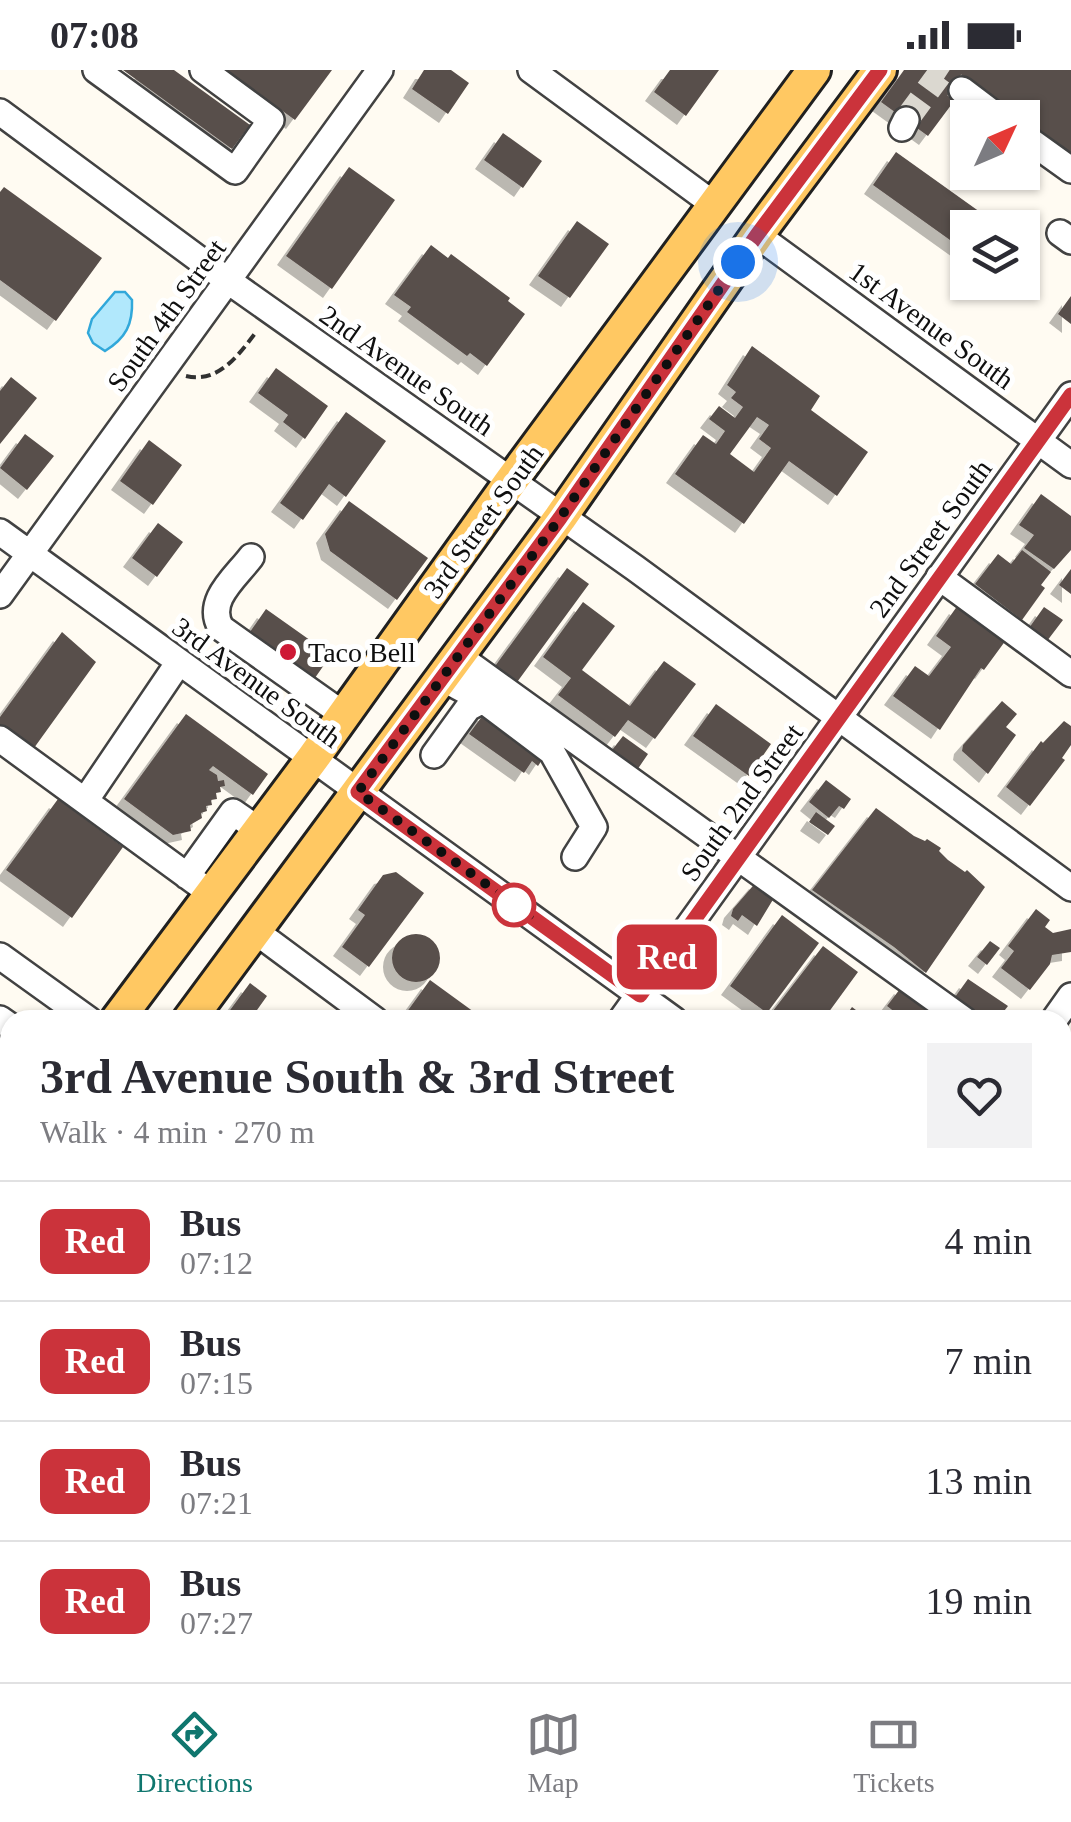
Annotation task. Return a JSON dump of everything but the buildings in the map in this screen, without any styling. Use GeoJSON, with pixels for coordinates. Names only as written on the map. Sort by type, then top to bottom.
{"type":"FeatureCollection","features":[{"type":"Feature","properties":{"kind":"main road","name":"3rd Street South"},"geometry":{"type":"LineString","coordinates":[[124,1010],[199,885],[259,830],[814,70]]}},
{"type":"Feature","properties":{"kind":"main road"},"geometry":{"type":"LineString","coordinates":[[196,1010],[560,518],[757,235],[880,70]]}},
{"type":"Feature","properties":{"kind":"street"},"geometry":{"type":"LineString","coordinates":[[96,70],[235,172],[272,120],[203,70]]}},
{"type":"Feature","properties":{"kind":"street","name":"South 4th Street"},"geometry":{"type":"LineString","coordinates":[[0,595],[380,70]]}},
{"type":"Feature","properties":{"kind":"street"},"geometry":{"type":"LineString","coordinates":[[531,70],[716,206]]}},
{"type":"Feature","properties":{"kind":"street"},"geometry":{"type":"LineString","coordinates":[[962,90],[975,100]]}},
{"type":"Feature","properties":{"kind":"street","name":"2nd Avenue South"},"geometry":{"type":"LineString","coordinates":[[0,112],[227,280],[560,518],[580,528],[1071,888]]}},
{"type":"Feature","properties":{"kind":"street"},"geometry":{"type":"LineString","coordinates":[[1040,147],[1071,170]]}},
{"type":"Feature","properties":{"kind":"street","name":"1st Avenue South"},"geometry":{"type":"LineString","coordinates":[[757,235],[1071,465]]}},
{"type":"Feature","properties":{"kind":"street","name":"2nd Street South"},"geometry":{"type":"LineString","coordinates":[[839,718],[1071,395]]}},
{"type":"Feature","properties":{"kind":"street","name":"3rd Avenue South"},"geometry":{"type":"LineString","coordinates":[[0,532],[660,1010]]}},
{"type":"Feature","properties":{"kind":"street"},"geometry":{"type":"LineString","coordinates":[[251,557],[216,602],[215,618],[221,628],[344,714]]}},
{"type":"Feature","properties":{"kind":"street"},"geometry":{"type":"LineString","coordinates":[[939,577],[1071,674]]}},
{"type":"Feature","properties":{"kind":"street"},"geometry":{"type":"LineString","coordinates":[[84,801],[180,662]]}},
{"type":"Feature","properties":{"kind":"street"},"geometry":{"type":"LineString","coordinates":[[450,667],[483,700],[552,752],[594,827],[575,857]]}},
{"type":"Feature","properties":{"kind":"street"},"geometry":{"type":"LineString","coordinates":[[450,667],[738,858],[950,1010]]}},
{"type":"Feature","properties":{"kind":"street"},"geometry":{"type":"LineString","coordinates":[[434,755],[468,708],[483,700]]}},
{"type":"Feature","properties":{"kind":"street","name":"South 2nd Street"},"geometry":{"type":"LineString","coordinates":[[629,1010],[839,718]]}},
{"type":"Feature","properties":{"kind":"street"},"geometry":{"type":"LineString","coordinates":[[0,739],[199,885]]}},
{"type":"Feature","properties":{"kind":"street"},"geometry":{"type":"LineString","coordinates":[[255,931],[362,1010]]}},
{"type":"Feature","properties":{"kind":"street"},"geometry":{"type":"LineString","coordinates":[[0,956],[76,1010]]}},
{"type":"Feature","properties":{"kind":"path"},"geometry":{"type":"LineString","coordinates":[[162,371],[197,379],[220,372],[237,357],[272,312]]}},
{"type":"Feature","properties":{"kind":"water"},"geometry":{"type":"Polygon","coordinates":[[[115,292],[125,292],[132,300],[131,316],[127,330],[105,351],[93,343],[88,333],[92,319],[115,292]]]}},
{"type":"Feature","properties":{"kind":"tunnel"},"geometry":{"type":"LineString","coordinates":[[906,120],[939,75],[962,90]]}},
{"type":"Feature","properties":{"kind":"bus line","name":"Red"},"geometry":{"type":"LineString","coordinates":[[880,70],[757,235],[560,518],[358,792],[640,995],[1071,395]]}},
{"type":"Feature","properties":{"kind":"place","name":"Taco Bell"},"geometry":{"type":"Point","coordinates":[288,652]}},
{"type":"Feature","properties":{"kind":"route"},"geometry":{"type":"LineString","coordinates":[[514,905],[529,915],[358,792],[560,518],[738,262]]}}]}
